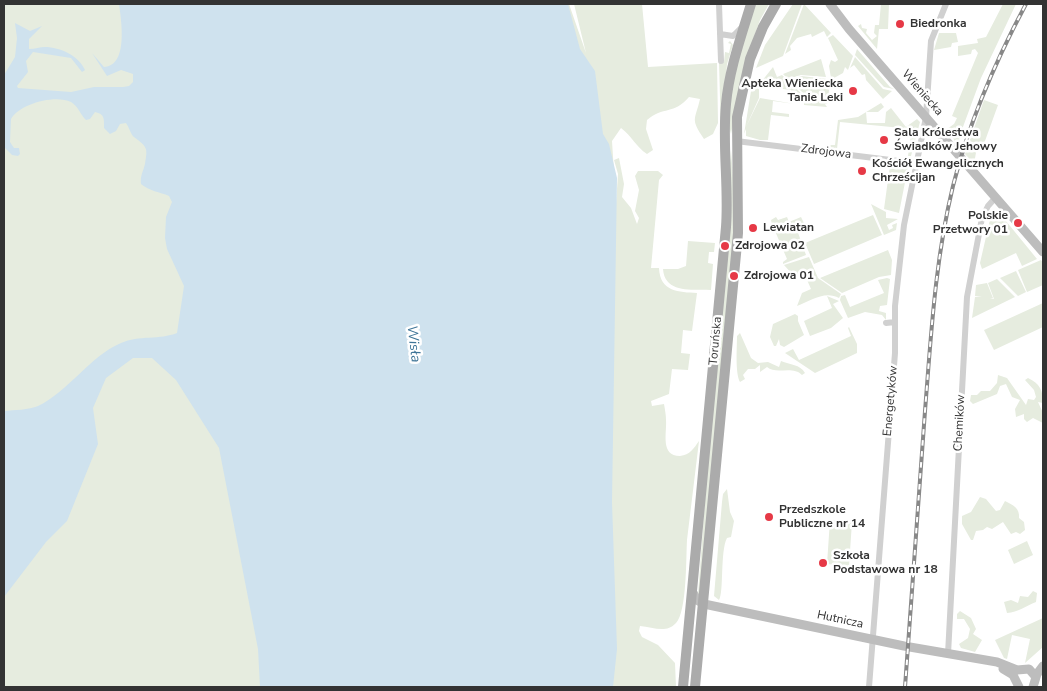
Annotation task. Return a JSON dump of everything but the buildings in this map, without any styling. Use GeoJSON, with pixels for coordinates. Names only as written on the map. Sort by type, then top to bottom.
{"type":"FeatureCollection","features":[{"type":"Feature","properties":{"kind":"main road","name":"Toruńska"},"geometry":{"type":"LineString","coordinates":[[683,687],[726,227],[728,190],[725,112],[733,64],[751,4]]}},
{"type":"Feature","properties":{"kind":"main road","name":"Toruńska"},"geometry":{"type":"LineString","coordinates":[[695,687],[738,233],[740,202],[736,141],[738,106],[746,70],[758,38],[776,4]]}},
{"type":"Feature","properties":{"kind":"street"},"geometry":{"type":"LineString","coordinates":[[719,4],[722,61]]}},
{"type":"Feature","properties":{"kind":"street","name":"Wieniecka"},"geometry":{"type":"LineString","coordinates":[[824,4],[840,18]]}},
{"type":"Feature","properties":{"kind":"street","name":"Wieniecka"},"geometry":{"type":"LineString","coordinates":[[830,4],[840,18],[1043,252]]}},
{"type":"Feature","properties":{"kind":"street","name":"Energetyków"},"geometry":{"type":"LineString","coordinates":[[869,687],[895,353],[895,322],[904,225],[926,116],[931,40],[946,4]]}},
{"type":"Feature","properties":{"kind":"street","name":"Toruńska"},"geometry":{"type":"LineString","coordinates":[[731,37],[737,34],[746,22]]}},
{"type":"Feature","properties":{"kind":"street"},"geometry":{"type":"LineString","coordinates":[[720,34],[731,37],[735,44],[733,64]]}},
{"type":"Feature","properties":{"kind":"street","name":"Zdrojowa"},"geometry":{"type":"LineString","coordinates":[[736,141],[915,163]]}},
{"type":"Feature","properties":{"kind":"street","name":"Chemików"},"geometry":{"type":"LineString","coordinates":[[948,654],[967,297],[982,218],[988,206],[996,197]]}},
{"type":"Feature","properties":{"kind":"street"},"geometry":{"type":"LineString","coordinates":[[886,323],[895,322]]}},
{"type":"Feature","properties":{"kind":"street"},"geometry":{"type":"LineString","coordinates":[[692,591],[697,600],[704,604]]}},
{"type":"Feature","properties":{"kind":"street","name":"Hutnicza"},"geometry":{"type":"LineString","coordinates":[[704,604],[1025,670]]}},
{"type":"Feature","properties":{"kind":"street"},"geometry":{"type":"LineString","coordinates":[[1009,687],[1017,683],[1025,670],[1043,658]]}},
{"type":"Feature","properties":{"kind":"street","name":"Hutnicza"},"geometry":{"type":"LineString","coordinates":[[990,662],[1011,674],[1017,683]]}},
{"type":"Feature","properties":{"kind":"street"},"geometry":{"type":"LineString","coordinates":[[1025,670],[1037,683],[1043,666]]}},
{"type":"Feature","properties":{"kind":"shaded area"},"geometry":{"type":"Polygon","coordinates":[[[4,4],[569,4],[586,53],[574,4],[642,4],[648,67],[717,63],[718,123],[713,134],[704,139],[695,123],[700,99],[689,97],[684,103],[658,113],[647,120],[646,129],[653,150],[647,154],[621,128],[612,141],[616,204],[618,174],[614,160],[619,158],[624,184],[622,197],[631,208],[637,224],[639,218],[635,211],[639,190],[635,176],[638,171],[658,171],[663,175],[659,180],[651,268],[659,268],[663,282],[672,289],[697,293],[692,331],[683,330],[681,353],[690,354],[688,370],[672,369],[669,394],[651,401],[652,406],[664,404],[666,443],[670,452],[680,456],[686,454],[699,441],[687,540],[684,596],[680,617],[676,623],[668,628],[659,629],[640,626],[639,631],[642,637],[658,645],[675,663],[676,687],[4,687],[4,4]]]}},
{"type":"Feature","properties":{"kind":"shaded area"},"geometry":{"type":"Polygon","coordinates":[[[755,4],[769,4],[760,20],[744,65],[731,134],[729,103],[732,86],[740,51],[755,4]]]}},
{"type":"Feature","properties":{"kind":"shaded area"},"geometry":{"type":"Polygon","coordinates":[[[793,4],[802,4],[783,56],[756,68],[765,45],[793,4]]]}},
{"type":"Feature","properties":{"kind":"shaded area"},"geometry":{"type":"Polygon","coordinates":[[[804,4],[831,33],[827,37],[824,31],[812,37],[811,34],[797,38],[790,46],[791,50],[785,54],[804,4]]]}},
{"type":"Feature","properties":{"kind":"shaded area"},"geometry":{"type":"Polygon","coordinates":[[[881,4],[889,4],[888,29],[879,29],[877,49],[858,26],[861,24],[862,28],[867,29],[866,33],[872,40],[877,36],[874,33],[875,25],[879,25],[881,4]]]}},
{"type":"Feature","properties":{"kind":"shaded area"},"geometry":{"type":"Polygon","coordinates":[[[1003,4],[1016,4],[981,78],[960,135],[958,146],[947,129],[954,124],[957,118],[952,116],[978,53],[975,49],[972,50],[971,54],[958,56],[958,46],[978,43],[977,39],[986,37],[1003,4]]]}},
{"type":"Feature","properties":{"kind":"shaded area"},"geometry":{"type":"Polygon","coordinates":[[[939,33],[956,33],[958,42],[952,43],[951,47],[934,50],[939,33]]]}},
{"type":"Feature","properties":{"kind":"shaded area"},"geometry":{"type":"Polygon","coordinates":[[[833,35],[853,56],[848,70],[845,67],[843,73],[831,78],[829,66],[831,60],[835,62],[838,60],[828,38],[833,35]]]}},
{"type":"Feature","properties":{"kind":"shaded area"},"geometry":{"type":"Polygon","coordinates":[[[730,41],[733,45],[727,64],[721,135],[719,62],[724,62],[725,52],[729,53],[731,44],[728,43],[730,41]]]}},
{"type":"Feature","properties":{"kind":"shaded area"},"geometry":{"type":"Polygon","coordinates":[[[857,49],[890,87],[894,89],[884,87],[855,55],[857,49]]]}},
{"type":"Feature","properties":{"kind":"shaded area"},"geometry":{"type":"Polygon","coordinates":[[[855,57],[883,89],[892,91],[883,99],[866,80],[865,74],[862,75],[854,65],[850,68],[855,57]]]}},
{"type":"Feature","properties":{"kind":"shaded area"},"geometry":{"type":"Polygon","coordinates":[[[821,59],[826,77],[801,75],[788,79],[783,74],[821,59]]]}},
{"type":"Feature","properties":{"kind":"shaded area"},"geometry":{"type":"Polygon","coordinates":[[[773,67],[777,77],[782,75],[804,96],[793,94],[791,97],[791,90],[759,86],[759,98],[746,127],[760,98],[795,104],[773,101],[772,112],[789,114],[789,117],[771,115],[768,140],[760,140],[746,136],[746,129],[744,134],[752,85],[758,86],[773,67]]]}},
{"type":"Feature","properties":{"kind":"shaded area"},"geometry":{"type":"Polygon","coordinates":[[[801,76],[827,79],[829,90],[828,103],[825,104],[827,107],[804,105],[804,96],[808,101],[812,101],[789,80],[801,76]]]}},
{"type":"Feature","properties":{"kind":"shaded area"},"geometry":{"type":"Polygon","coordinates":[[[984,100],[998,105],[981,152],[977,147],[974,164],[965,154],[984,100]]]}},
{"type":"Feature","properties":{"kind":"shaded area"},"geometry":{"type":"Polygon","coordinates":[[[881,103],[884,107],[878,112],[866,112],[881,103]]]}},
{"type":"Feature","properties":{"kind":"shaded area"},"geometry":{"type":"Polygon","coordinates":[[[891,108],[906,127],[917,119],[920,122],[911,156],[908,156],[912,129],[840,122],[837,149],[829,147],[830,145],[835,145],[838,120],[858,117],[866,112],[867,123],[885,123],[886,112],[891,108]]]}},
{"type":"Feature","properties":{"kind":"shaded area"},"geometry":{"type":"Polygon","coordinates":[[[731,150],[736,217],[700,597],[698,594],[731,150]]]}},
{"type":"Feature","properties":{"kind":"shaded area"},"geometry":{"type":"Polygon","coordinates":[[[890,165],[908,167],[899,213],[884,209],[890,165]]]}},
{"type":"Feature","properties":{"kind":"shaded area"},"geometry":{"type":"Polygon","coordinates":[[[871,204],[886,212],[886,218],[898,219],[887,225],[889,230],[893,228],[892,225],[897,223],[896,230],[884,235],[871,204]]]}},
{"type":"Feature","properties":{"kind":"shaded area"},"geometry":{"type":"Polygon","coordinates":[[[997,210],[1037,259],[1022,266],[1016,253],[982,269],[980,263],[991,215],[997,210]]]}},
{"type":"Feature","properties":{"kind":"shaded area"},"geometry":{"type":"Polygon","coordinates":[[[873,215],[882,235],[814,264],[805,243],[873,215]]]}},
{"type":"Feature","properties":{"kind":"shaded area"},"geometry":{"type":"Polygon","coordinates":[[[776,217],[778,220],[787,217],[789,222],[801,217],[804,223],[796,227],[806,255],[783,264],[787,259],[775,231],[779,228],[777,223],[772,224],[771,220],[776,217]]]}},
{"type":"Feature","properties":{"kind":"shaded area"},"geometry":{"type":"Polygon","coordinates":[[[688,241],[715,243],[714,252],[709,252],[708,263],[713,264],[711,290],[688,290],[674,286],[665,277],[663,269],[678,269],[686,266],[688,241]]]}},
{"type":"Feature","properties":{"kind":"shaded area"},"geometry":{"type":"Polygon","coordinates":[[[888,250],[892,260],[891,275],[879,277],[842,293],[820,278],[888,250]]]}},
{"type":"Feature","properties":{"kind":"shaded area"},"geometry":{"type":"Polygon","coordinates":[[[809,257],[818,278],[841,294],[839,298],[828,295],[812,299],[797,306],[802,293],[811,289],[804,273],[793,275],[784,265],[809,257]]]}},
{"type":"Feature","properties":{"kind":"shaded area"},"geometry":{"type":"Polygon","coordinates":[[[1041,260],[1043,263],[1043,285],[1027,292],[1018,270],[1041,260]]]}},
{"type":"Feature","properties":{"kind":"shaded area"},"geometry":{"type":"Polygon","coordinates":[[[1016,271],[1026,292],[1018,296],[1000,278],[1016,271]]]}},
{"type":"Feature","properties":{"kind":"shaded area"},"geometry":{"type":"Polygon","coordinates":[[[890,279],[887,305],[880,306],[879,311],[886,313],[886,320],[882,315],[865,312],[848,318],[840,300],[841,296],[845,295],[850,307],[884,293],[878,280],[890,279]]]}},
{"type":"Feature","properties":{"kind":"shaded area"},"geometry":{"type":"Polygon","coordinates":[[[997,279],[1015,297],[972,318],[975,297],[982,297],[975,296],[976,285],[987,283],[993,298],[990,298],[994,299],[988,283],[997,279]]]}},
{"type":"Feature","properties":{"kind":"shaded area"},"geometry":{"type":"Polygon","coordinates":[[[827,296],[839,301],[833,304],[843,318],[831,328],[810,336],[804,321],[832,308],[827,296]]]}},
{"type":"Feature","properties":{"kind":"shaded area"},"geometry":{"type":"Polygon","coordinates":[[[1043,303],[1043,327],[994,350],[984,330],[1043,303]]]}},
{"type":"Feature","properties":{"kind":"shaded area"},"geometry":{"type":"Polygon","coordinates":[[[795,314],[798,316],[798,321],[804,335],[784,347],[780,345],[779,339],[776,346],[774,346],[770,337],[773,324],[795,314]]]}},
{"type":"Feature","properties":{"kind":"shaded area"},"geometry":{"type":"Polygon","coordinates":[[[849,327],[857,344],[857,353],[815,373],[785,353],[793,349],[799,360],[851,336],[849,327]]]}},
{"type":"Feature","properties":{"kind":"shaded area"},"geometry":{"type":"Polygon","coordinates":[[[740,333],[751,358],[758,363],[768,362],[779,367],[781,361],[798,366],[805,373],[802,375],[794,371],[775,370],[767,367],[760,372],[760,365],[755,369],[748,369],[743,375],[745,379],[740,382],[737,373],[737,336],[740,333]]]}},
{"type":"Feature","properties":{"kind":"shaded area"},"geometry":{"type":"Polygon","coordinates":[[[998,375],[1007,378],[1026,405],[1028,399],[1034,400],[1036,397],[1034,390],[1025,380],[1028,378],[1038,385],[1042,394],[1043,403],[1038,402],[1043,413],[1043,423],[1033,418],[1027,422],[1024,419],[1024,414],[1016,417],[1015,409],[1020,400],[1012,397],[1006,384],[1000,386],[997,394],[973,404],[970,401],[971,395],[977,395],[981,391],[990,391],[997,383],[998,375]]]}},
{"type":"Feature","properties":{"kind":"shaded area"},"geometry":{"type":"Polygon","coordinates":[[[727,489],[730,512],[734,521],[731,537],[727,538],[725,544],[719,600],[714,596],[722,502],[723,494],[727,489]]]}},
{"type":"Feature","properties":{"kind":"shaded area"},"geometry":{"type":"Polygon","coordinates":[[[980,497],[986,499],[996,511],[1000,510],[1005,501],[1013,506],[1017,509],[1019,518],[1024,522],[1025,530],[1020,534],[1016,532],[1011,534],[1003,522],[992,529],[987,527],[976,531],[973,540],[971,540],[962,524],[962,516],[971,512],[980,497]]]}},
{"type":"Feature","properties":{"kind":"shaded area"},"geometry":{"type":"Polygon","coordinates":[[[830,520],[852,522],[849,566],[827,564],[830,520]]]}},
{"type":"Feature","properties":{"kind":"shaded area"},"geometry":{"type":"Polygon","coordinates":[[[1027,541],[1033,555],[1014,564],[1008,550],[1027,541]]]}},
{"type":"Feature","properties":{"kind":"shaded area"},"geometry":{"type":"Polygon","coordinates":[[[1033,591],[1037,593],[1036,602],[1007,613],[1004,602],[1011,600],[1018,603],[1020,596],[1028,597],[1033,591]]]}},
{"type":"Feature","properties":{"kind":"shaded area"},"geometry":{"type":"Polygon","coordinates":[[[960,611],[971,618],[976,629],[973,634],[982,640],[975,652],[961,648],[959,644],[968,638],[970,629],[964,619],[957,619],[957,614],[960,611]]]}},
{"type":"Feature","properties":{"kind":"shaded area"},"geometry":{"type":"Polygon","coordinates":[[[1043,618],[1043,647],[1025,663],[1030,639],[1012,635],[1007,659],[1004,658],[995,640],[1043,618]]]}},
{"type":"Feature","properties":{"kind":"water","name":"Wisła"},"geometry":{"type":"Polygon","coordinates":[[[119,4],[568,4],[580,49],[595,71],[603,134],[609,144],[617,178],[612,502],[617,649],[613,687],[260,687],[258,649],[219,448],[176,380],[152,358],[133,358],[106,378],[93,408],[98,444],[67,521],[46,542],[4,597],[4,411],[26,409],[38,406],[49,400],[99,356],[121,343],[177,333],[184,286],[167,249],[165,238],[166,217],[172,202],[169,196],[151,190],[141,184],[146,148],[133,136],[126,123],[120,124],[116,131],[110,134],[104,128],[104,120],[101,114],[95,112],[90,119],[86,120],[71,102],[56,99],[47,100],[29,105],[11,119],[10,142],[14,148],[19,148],[20,154],[18,156],[12,155],[4,147],[4,75],[15,57],[17,38],[15,23],[30,31],[42,26],[29,39],[29,49],[51,47],[63,51],[78,60],[85,70],[82,72],[71,58],[33,52],[26,61],[28,72],[17,86],[18,88],[71,92],[94,87],[129,86],[133,82],[133,74],[121,70],[107,76],[92,53],[104,67],[112,65],[117,59],[122,41],[119,4]]]}},
{"type":"Feature","properties":{"kind":"railway"},"geometry":{"type":"LineString","coordinates":[[905,687],[929,355],[934,298],[942,242],[959,162],[975,116],[993,70],[1026,4]]}},
{"type":"Feature","properties":{"kind":"place","name":"Biedronka"},"geometry":{"type":"Point","coordinates":[900,24]}},
{"type":"Feature","properties":{"kind":"place","name":"Apteka Wieniecka Tanie Leki"},"geometry":{"type":"Point","coordinates":[853,91]}},
{"type":"Feature","properties":{"kind":"place","name":"Sala Królestwa Świadków Jehowy"},"geometry":{"type":"Point","coordinates":[884,140]}},
{"type":"Feature","properties":{"kind":"place","name":"Kościół Ewangelicznych Chrześcijan"},"geometry":{"type":"Point","coordinates":[862,171]}},
{"type":"Feature","properties":{"kind":"place","name":"Polskie Przetwory 01"},"geometry":{"type":"Point","coordinates":[1018,223]}},
{"type":"Feature","properties":{"kind":"place","name":"Lewiatan"},"geometry":{"type":"Point","coordinates":[753,228]}},
{"type":"Feature","properties":{"kind":"place","name":"Zdrojowa 02"},"geometry":{"type":"Point","coordinates":[725,246]}},
{"type":"Feature","properties":{"kind":"place","name":"Zdrojowa 01"},"geometry":{"type":"Point","coordinates":[734,276]}},
{"type":"Feature","properties":{"kind":"place","name":"Przedszkole Publiczne nr 14"},"geometry":{"type":"Point","coordinates":[769,517]}},
{"type":"Feature","properties":{"kind":"place","name":"Szkoła Podstawowa nr 18"},"geometry":{"type":"Point","coordinates":[823,563]}}]}
